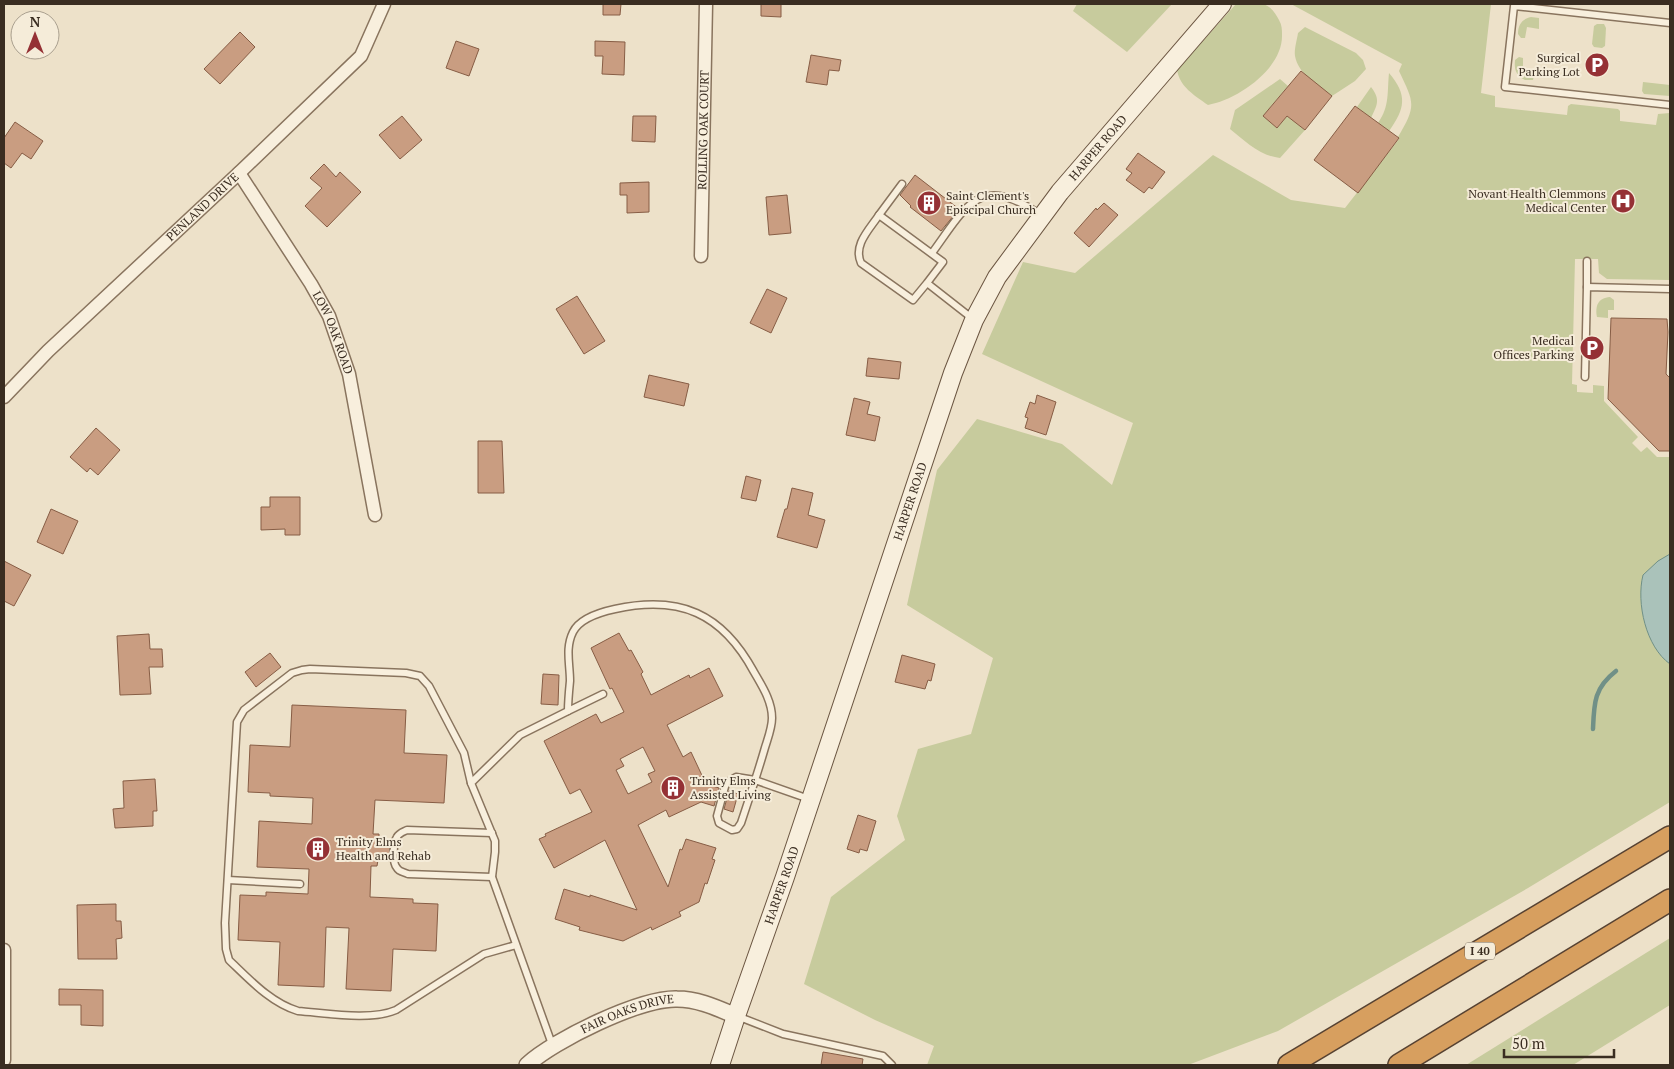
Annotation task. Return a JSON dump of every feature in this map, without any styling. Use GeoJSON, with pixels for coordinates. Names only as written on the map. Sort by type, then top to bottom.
{"type":"FeatureCollection","features":[{"type":"Feature","properties":{"kind":"highway","name":"I 40"},"geometry":{"type":"LineString","coordinates":[[1289,1065],[1670,838]]}},
{"type":"Feature","properties":{"kind":"highway"},"geometry":{"type":"LineString","coordinates":[[1399,1065],[1670,900]]}},
{"type":"Feature","properties":{"kind":"main road","name":"HARPER ROAD"},"geometry":{"type":"LineString","coordinates":[[720,1065],[785,877],[953,373],[974,320],[997,277],[1060,192],[1222,4]]}},
{"type":"Feature","properties":{"kind":"street","name":"PENLAND DRIVE"},"geometry":{"type":"LineString","coordinates":[[4,397],[48,351],[361,56],[384,4]]}},
{"type":"Feature","properties":{"kind":"street","name":"ROLLING OAK COURT"},"geometry":{"type":"LineString","coordinates":[[701,256],[706,4]]}},
{"type":"Feature","properties":{"kind":"street","name":"LOW OAK ROAD"},"geometry":{"type":"LineString","coordinates":[[239,173],[311,284],[329,316],[349,374],[375,514]]}},
{"type":"Feature","properties":{"kind":"street"},"geometry":{"type":"LineString","coordinates":[[4,950],[4,1060]]}},
{"type":"Feature","properties":{"kind":"street","name":"FAIR OAKS DRIVE"},"geometry":{"type":"LineString","coordinates":[[527,1065],[563,1040],[624,1011],[662,1000],[677,999],[698,1002],[736,1016]]}},
{"type":"Feature","properties":{"kind":"lane"},"geometry":{"type":"LineString","coordinates":[[1670,23],[1514,5],[1505,87],[1670,105]]}},
{"type":"Feature","properties":{"kind":"lane"},"geometry":{"type":"LineString","coordinates":[[879,216],[943,262],[913,300],[861,263],[858,250],[862,240],[879,216],[902,184]]}},
{"type":"Feature","properties":{"kind":"lane"},"geometry":{"type":"LineString","coordinates":[[932,253],[965,209],[976,199],[984,196],[997,196],[1020,202],[1042,216]]}},
{"type":"Feature","properties":{"kind":"lane"},"geometry":{"type":"LineString","coordinates":[[1585,377],[1587,261]]}},
{"type":"Feature","properties":{"kind":"lane"},"geometry":{"type":"LineString","coordinates":[[927,283],[974,320]]}},
{"type":"Feature","properties":{"kind":"lane"},"geometry":{"type":"LineString","coordinates":[[1587,287],[1670,289]]}},
{"type":"Feature","properties":{"kind":"lane"},"geometry":{"type":"LineString","coordinates":[[568,711],[570,680],[568,651],[574,631],[583,621],[608,610],[642,604],[672,605],[692,611],[711,622],[735,643],[749,662],[767,695],[772,717],[755,780],[741,823],[736,829],[732,830],[719,823],[717,819],[718,810],[726,783],[736,777],[755,780],[810,800]]}},
{"type":"Feature","properties":{"kind":"lane"},"geometry":{"type":"LineString","coordinates":[[516,945],[484,954],[396,1010],[380,1015],[298,1011],[274,1000],[234,965],[226,954],[228,880],[238,717],[244,710],[292,673],[302,670],[406,673],[420,676],[430,686],[464,753],[471,784],[492,833],[495,846],[492,877],[553,1047]]}},
{"type":"Feature","properties":{"kind":"lane"},"geometry":{"type":"LineString","coordinates":[[471,784],[520,735],[603,694]]}},
{"type":"Feature","properties":{"kind":"lane"},"geometry":{"type":"LineString","coordinates":[[492,833],[407,830],[395,839],[394,862],[399,871],[408,874],[492,877]]}},
{"type":"Feature","properties":{"kind":"lane"},"geometry":{"type":"LineString","coordinates":[[228,880],[300,884]]}},
{"type":"Feature","properties":{"kind":"lane"},"geometry":{"type":"LineString","coordinates":[[736,1016],[783,1034],[883,1056],[892,1065]]}},
{"type":"Feature","properties":{"kind":"green space"},"geometry":{"type":"Polygon","coordinates":[[[1260,3],[1271,8],[1281,26],[1280,48],[1275,60],[1267,71],[1256,81],[1232,97],[1208,105],[1184,86],[1177,70],[1236,4],[1260,3]]]}},
{"type":"Feature","properties":{"kind":"green space"},"geometry":{"type":"Polygon","coordinates":[[[1077,4],[1172,4],[1127,52],[1073,11],[1077,4]]]}},
{"type":"Feature","properties":{"kind":"green space"},"geometry":{"type":"Polygon","coordinates":[[[1291,4],[1491,4],[1481,93],[1495,96],[1495,107],[1567,115],[1568,106],[1571,104],[1618,109],[1620,111],[1620,121],[1656,125],[1658,114],[1670,113],[1670,280],[1607,279],[1599,273],[1598,259],[1575,259],[1572,384],[1577,385],[1577,392],[1593,393],[1593,385],[1604,386],[1604,401],[1638,437],[1632,443],[1641,452],[1647,447],[1657,457],[1670,457],[1670,802],[1528,888],[1278,1031],[1188,1065],[927,1065],[934,1046],[875,1020],[804,984],[831,897],[905,840],[897,816],[918,749],[971,734],[993,658],[907,605],[937,470],[977,419],[1062,444],[1112,485],[1133,423],[982,354],[1023,262],[1075,273],[1213,155],[1291,200],[1345,208],[1399,139],[1398,137],[1411,110],[1408,90],[1399,71],[1402,64],[1291,4]]]}},
{"type":"Feature","properties":{"kind":"green space"},"geometry":{"type":"Polygon","coordinates":[[[1531,17],[1539,18],[1539,29],[1527,27],[1525,38],[1521,38],[1518,34],[1520,25],[1525,19],[1531,17]]]}},
{"type":"Feature","properties":{"kind":"green space"},"geometry":{"type":"Polygon","coordinates":[[[1604,24],[1606,28],[1605,46],[1602,48],[1594,47],[1592,44],[1594,26],[1604,24]]]}},
{"type":"Feature","properties":{"kind":"green space"},"geometry":{"type":"Polygon","coordinates":[[[1305,27],[1356,53],[1363,60],[1366,69],[1355,81],[1332,96],[1310,79],[1297,62],[1295,47],[1298,33],[1305,27]]]}},
{"type":"Feature","properties":{"kind":"green space"},"geometry":{"type":"Polygon","coordinates":[[[1519,57],[1523,58],[1523,69],[1535,70],[1533,80],[1525,80],[1516,72],[1515,60],[1519,57]]]}},
{"type":"Feature","properties":{"kind":"green space"},"geometry":{"type":"Polygon","coordinates":[[[1389,73],[1399,88],[1402,102],[1398,116],[1389,131],[1378,123],[1386,105],[1389,73]]]}},
{"type":"Feature","properties":{"kind":"green space"},"geometry":{"type":"Polygon","coordinates":[[[1280,79],[1288,86],[1263,116],[1277,128],[1287,116],[1305,130],[1280,158],[1259,151],[1230,129],[1235,110],[1280,79]]]}},
{"type":"Feature","properties":{"kind":"green space"},"geometry":{"type":"Polygon","coordinates":[[[1643,82],[1670,85],[1670,96],[1644,94],[1642,91],[1643,82]]]}},
{"type":"Feature","properties":{"kind":"green space"},"geometry":{"type":"Polygon","coordinates":[[[1371,87],[1376,95],[1377,102],[1371,118],[1357,107],[1371,87]]]}},
{"type":"Feature","properties":{"kind":"green space"},"geometry":{"type":"Polygon","coordinates":[[[1610,297],[1614,300],[1614,310],[1608,310],[1608,318],[1597,317],[1596,309],[1598,303],[1610,297]]]}},
{"type":"Feature","properties":{"kind":"green space"},"geometry":{"type":"Polygon","coordinates":[[[1670,938],[1670,1005],[1573,1065],[1466,1065],[1670,938]]]}},
{"type":"Feature","properties":{"kind":"water"},"geometry":{"type":"Polygon","coordinates":[[[1670,554],[1670,664],[1655,647],[1649,636],[1642,611],[1641,586],[1643,575],[1658,561],[1670,554]]]}},
{"type":"Feature","properties":{"kind":"building"},"geometry":{"type":"Polygon","coordinates":[[[603,4],[621,4],[620,15],[603,15],[603,4]]]}},
{"type":"Feature","properties":{"kind":"building"},"geometry":{"type":"Polygon","coordinates":[[[761,4],[781,4],[781,17],[761,16],[761,4]]]}},
{"type":"Feature","properties":{"kind":"building"},"geometry":{"type":"Polygon","coordinates":[[[240,32],[255,47],[220,84],[204,69],[240,32]]]}},
{"type":"Feature","properties":{"kind":"building"},"geometry":{"type":"Polygon","coordinates":[[[456,41],[479,49],[469,76],[446,68],[456,41]]]}},
{"type":"Feature","properties":{"kind":"building"},"geometry":{"type":"Polygon","coordinates":[[[595,41],[625,42],[624,75],[602,74],[603,56],[595,56],[595,41]]]}},
{"type":"Feature","properties":{"kind":"building"},"geometry":{"type":"Polygon","coordinates":[[[811,55],[841,60],[839,71],[829,70],[827,85],[806,82],[811,55]]]}},
{"type":"Feature","properties":{"kind":"building"},"geometry":{"type":"Polygon","coordinates":[[[1301,71],[1332,96],[1305,130],[1287,116],[1277,128],[1263,116],[1301,71]]]}},
{"type":"Feature","properties":{"kind":"building"},"geometry":{"type":"Polygon","coordinates":[[[1355,106],[1399,138],[1358,193],[1314,160],[1355,106]]]}},
{"type":"Feature","properties":{"kind":"building"},"geometry":{"type":"Polygon","coordinates":[[[402,116],[422,140],[400,159],[379,135],[402,116]]]}},
{"type":"Feature","properties":{"kind":"building"},"geometry":{"type":"Polygon","coordinates":[[[633,116],[656,116],[655,142],[632,141],[633,116]]]}},
{"type":"Feature","properties":{"kind":"building"},"geometry":{"type":"Polygon","coordinates":[[[15,122],[43,141],[31,159],[22,153],[11,168],[4,163],[4,138],[15,122]]]}},
{"type":"Feature","properties":{"kind":"building"},"geometry":{"type":"Polygon","coordinates":[[[1138,153],[1165,172],[1152,189],[1149,187],[1144,193],[1126,180],[1132,173],[1126,169],[1138,153]]]}},
{"type":"Feature","properties":{"kind":"building"},"geometry":{"type":"Polygon","coordinates":[[[324,164],[336,177],[340,172],[361,192],[327,227],[305,206],[322,188],[310,178],[324,164]]]}},
{"type":"Feature","properties":{"kind":"building","name":"Saint Clement's Episcipal Church"},"geometry":{"type":"Polygon","coordinates":[[[915,175],[959,209],[941,231],[910,207],[900,195],[915,175]]]}},
{"type":"Feature","properties":{"kind":"building"},"geometry":{"type":"Polygon","coordinates":[[[649,182],[649,212],[627,213],[627,195],[620,195],[620,183],[649,182]]]}},
{"type":"Feature","properties":{"kind":"building"},"geometry":{"type":"Polygon","coordinates":[[[787,195],[791,233],[769,235],[766,197],[787,195]]]}},
{"type":"Feature","properties":{"kind":"building"},"geometry":{"type":"Polygon","coordinates":[[[1104,203],[1118,215],[1089,247],[1074,233],[1096,208],[1097,210],[1104,203]]]}},
{"type":"Feature","properties":{"kind":"building"},"geometry":{"type":"Polygon","coordinates":[[[767,289],[787,298],[771,333],[750,323],[767,289]]]}},
{"type":"Feature","properties":{"kind":"building"},"geometry":{"type":"Polygon","coordinates":[[[577,296],[605,341],[584,354],[556,309],[577,296]]]}},
{"type":"Feature","properties":{"kind":"building"},"geometry":{"type":"Polygon","coordinates":[[[1611,318],[1667,319],[1666,374],[1670,378],[1670,451],[1659,451],[1608,399],[1611,318]]]}},
{"type":"Feature","properties":{"kind":"building"},"geometry":{"type":"Polygon","coordinates":[[[868,358],[901,362],[899,379],[866,376],[868,358]]]}},
{"type":"Feature","properties":{"kind":"building"},"geometry":{"type":"Polygon","coordinates":[[[649,375],[689,384],[684,406],[644,397],[649,375]]]}},
{"type":"Feature","properties":{"kind":"building"},"geometry":{"type":"Polygon","coordinates":[[[1037,395],[1056,402],[1046,435],[1025,428],[1028,418],[1025,417],[1030,402],[1035,404],[1037,395]]]}},
{"type":"Feature","properties":{"kind":"building"},"geometry":{"type":"Polygon","coordinates":[[[854,398],[870,402],[867,414],[880,417],[875,441],[846,435],[854,398]]]}},
{"type":"Feature","properties":{"kind":"building"},"geometry":{"type":"Polygon","coordinates":[[[96,428],[120,450],[98,475],[90,468],[87,472],[70,457],[96,428]]]}},
{"type":"Feature","properties":{"kind":"building"},"geometry":{"type":"Polygon","coordinates":[[[478,441],[502,441],[504,493],[478,493],[478,441]]]}},
{"type":"Feature","properties":{"kind":"building"},"geometry":{"type":"Polygon","coordinates":[[[746,476],[761,480],[756,501],[741,498],[746,476]]]}},
{"type":"Feature","properties":{"kind":"building"},"geometry":{"type":"Polygon","coordinates":[[[792,488],[813,493],[808,515],[825,520],[817,548],[777,537],[792,488]]]}},
{"type":"Feature","properties":{"kind":"building"},"geometry":{"type":"Polygon","coordinates":[[[270,497],[300,497],[300,535],[285,535],[285,529],[261,530],[261,507],[270,507],[270,497]]]}},
{"type":"Feature","properties":{"kind":"building"},"geometry":{"type":"Polygon","coordinates":[[[51,509],[78,521],[63,554],[37,542],[51,509]]]}},
{"type":"Feature","properties":{"kind":"building"},"geometry":{"type":"Polygon","coordinates":[[[4,561],[31,575],[14,606],[4,601],[4,561]]]}},
{"type":"Feature","properties":{"kind":"building","name":"Trinity Elms Assisted Living"},"geometry":{"type":"Polygon","coordinates":[[[619,633],[643,672],[641,674],[651,695],[689,675],[690,678],[709,668],[723,696],[667,725],[683,757],[691,752],[706,784],[719,788],[714,806],[701,802],[669,817],[666,810],[638,825],[668,887],[680,849],[682,850],[686,839],[716,848],[712,859],[715,860],[707,884],[705,883],[699,902],[679,912],[681,916],[652,930],[651,927],[623,941],[579,930],[580,927],[555,919],[564,889],[637,910],[605,840],[554,868],[539,839],[546,836],[545,834],[592,812],[580,789],[570,794],[544,741],[596,714],[601,723],[624,712],[612,688],[610,689],[591,648],[619,633]],[[643,747],[620,759],[624,766],[616,770],[628,794],[652,782],[648,774],[655,771],[643,747]]]}},
{"type":"Feature","properties":{"kind":"building"},"geometry":{"type":"Polygon","coordinates":[[[149,634],[150,649],[162,649],[163,667],[149,667],[151,694],[120,695],[117,636],[149,634]]]}},
{"type":"Feature","properties":{"kind":"building"},"geometry":{"type":"Polygon","coordinates":[[[270,653],[281,667],[256,687],[245,672],[270,653]]]}},
{"type":"Feature","properties":{"kind":"building"},"geometry":{"type":"Polygon","coordinates":[[[902,655],[935,664],[931,681],[928,680],[925,689],[895,682],[902,655]]]}},
{"type":"Feature","properties":{"kind":"building"},"geometry":{"type":"Polygon","coordinates":[[[543,674],[559,675],[558,705],[541,704],[543,674]]]}},
{"type":"Feature","properties":{"kind":"building","name":"Trinity Elms Health and Rehab"},"geometry":{"type":"Polygon","coordinates":[[[292,705],[406,710],[404,753],[447,755],[444,803],[375,800],[373,834],[379,834],[379,839],[391,840],[389,861],[378,860],[377,866],[371,866],[370,897],[413,899],[413,903],[438,904],[436,951],[393,949],[391,991],[346,989],[349,928],[326,927],[324,987],[278,985],[280,942],[238,940],[240,895],[266,896],[266,892],[308,894],[309,869],[257,867],[259,821],[312,824],[313,798],[270,796],[270,793],[248,792],[250,745],[290,747],[292,705]]]}},
{"type":"Feature","properties":{"kind":"building"},"geometry":{"type":"Polygon","coordinates":[[[155,779],[157,811],[153,811],[153,826],[115,828],[113,809],[124,808],[123,781],[155,779]]]}},
{"type":"Feature","properties":{"kind":"building"},"geometry":{"type":"Polygon","coordinates":[[[729,791],[738,794],[733,812],[724,809],[729,791]]]}},
{"type":"Feature","properties":{"kind":"building"},"geometry":{"type":"Polygon","coordinates":[[[858,815],[876,821],[867,851],[860,849],[859,853],[847,849],[858,815]]]}},
{"type":"Feature","properties":{"kind":"building"},"geometry":{"type":"Polygon","coordinates":[[[116,904],[116,921],[121,921],[122,938],[116,939],[117,959],[78,959],[77,905],[116,904]]]}},
{"type":"Feature","properties":{"kind":"building"},"geometry":{"type":"Polygon","coordinates":[[[59,989],[103,990],[103,1026],[81,1025],[81,1005],[59,1005],[59,989]]]}},
{"type":"Feature","properties":{"kind":"building"},"geometry":{"type":"Polygon","coordinates":[[[823,1052],[863,1059],[862,1065],[821,1065],[823,1052]]]}},
{"type":"Feature","properties":{"kind":"waterway"},"geometry":{"type":"LineString","coordinates":[[1593,729],[1595,704],[1599,690],[1616,671]]}},
{"type":"Feature","properties":{"kind":"place","name":"Surgical Parking Lot"},"geometry":{"type":"Point","coordinates":[1597,65]}},
{"type":"Feature","properties":{"kind":"place","name":"Novant Health Clemmons Medical Center"},"geometry":{"type":"Point","coordinates":[1623,201]}},
{"type":"Feature","properties":{"kind":"place","name":"Saint Clement's Episcipal Church"},"geometry":{"type":"Point","coordinates":[929,203]}},
{"type":"Feature","properties":{"kind":"place","name":"Medical Offices Parking"},"geometry":{"type":"Point","coordinates":[1592,348]}},
{"type":"Feature","properties":{"kind":"place","name":"Trinity Elms Assisted Living"},"geometry":{"type":"Point","coordinates":[673,788]}},
{"type":"Feature","properties":{"kind":"place","name":"Trinity Elms Health and Rehab"},"geometry":{"type":"Point","coordinates":[318,849]}}]}
